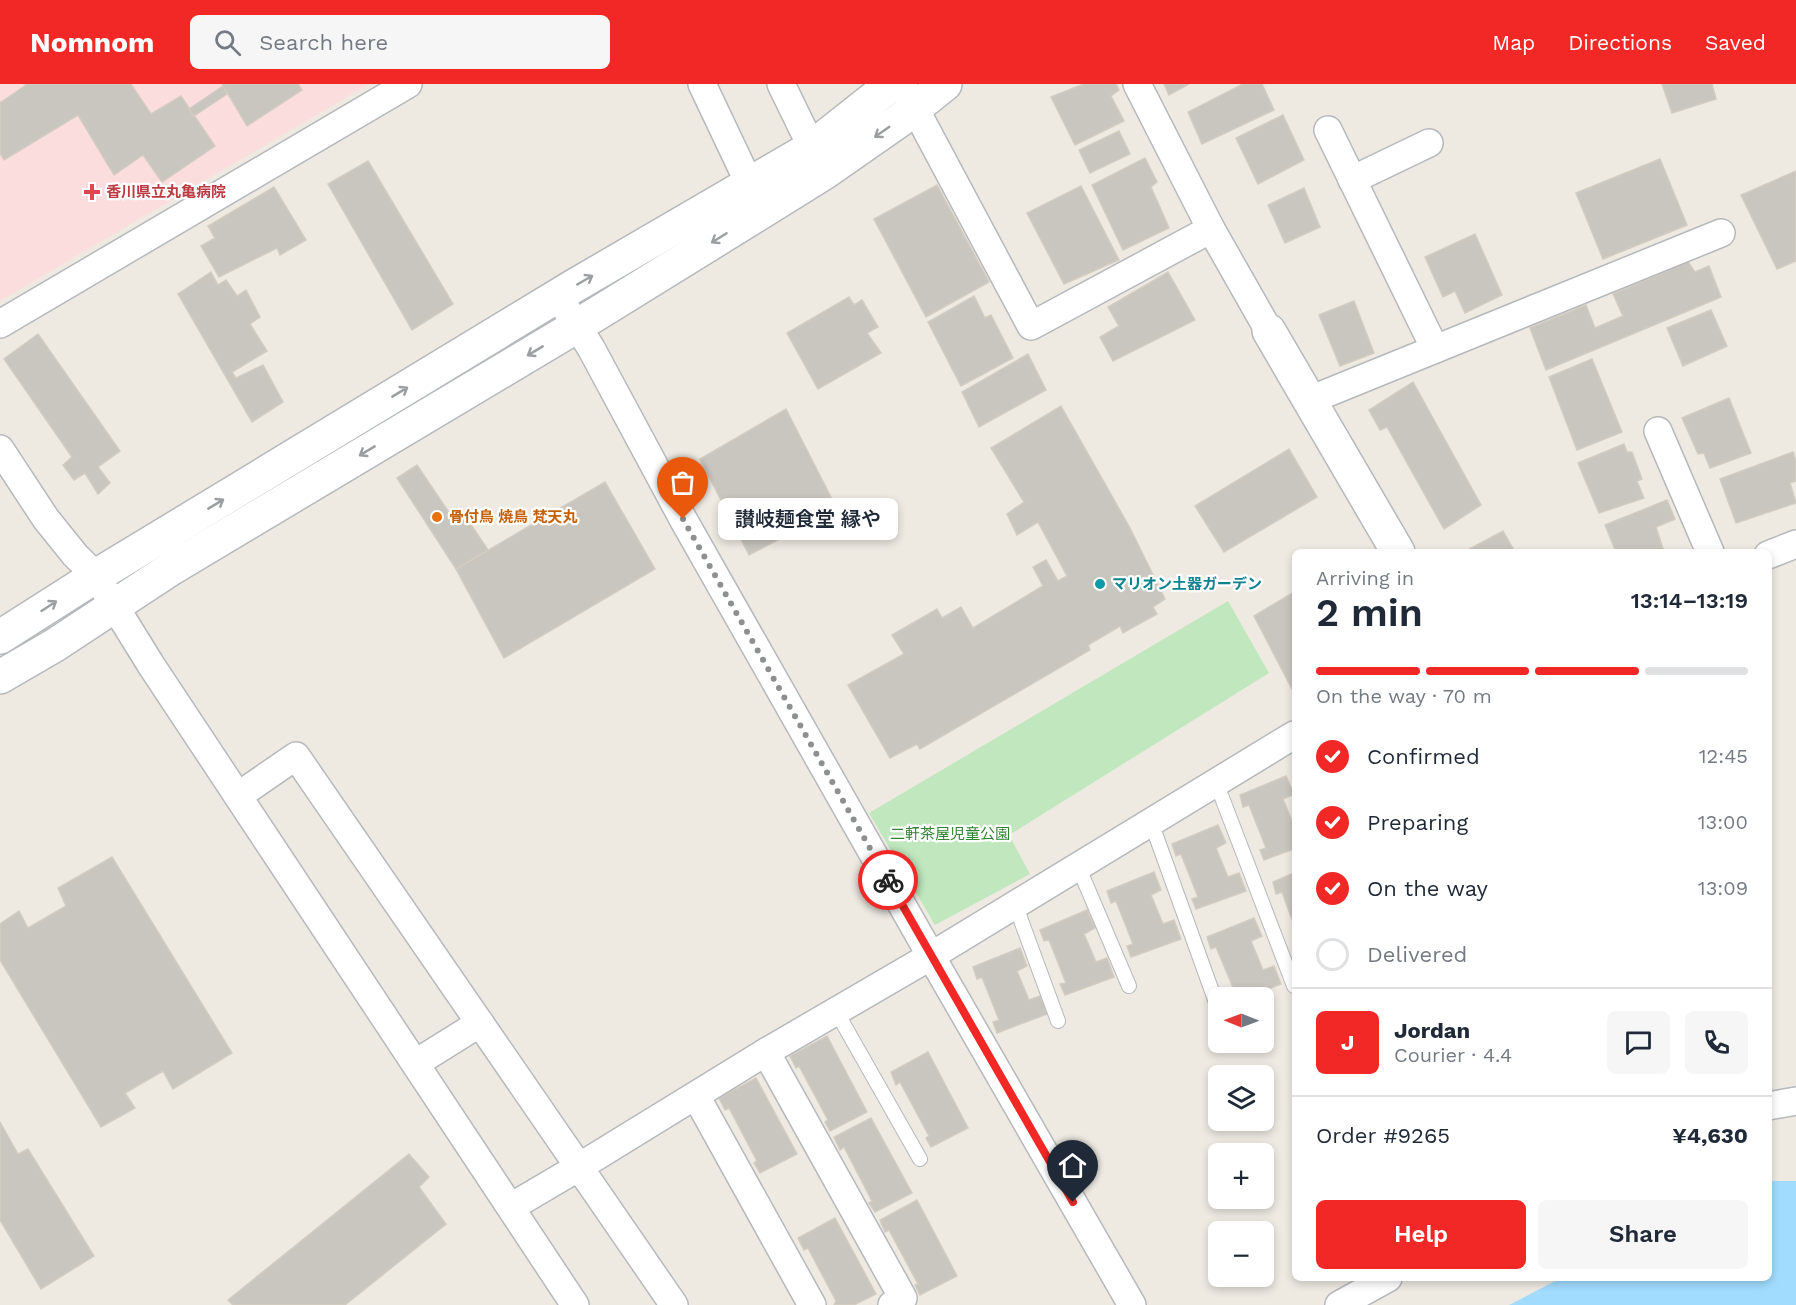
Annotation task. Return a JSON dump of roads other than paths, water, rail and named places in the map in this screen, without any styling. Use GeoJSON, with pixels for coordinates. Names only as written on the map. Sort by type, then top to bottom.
{"type":"FeatureCollection","features":[{"type":"Feature","properties":{"kind":"street"},"geometry":{"type":"LineString","coordinates":[[0,324],[408,84]]}},
{"type":"Feature","properties":{"kind":"street"},"geometry":{"type":"LineString","coordinates":[[702,84],[756,197]]}},
{"type":"Feature","properties":{"kind":"street"},"geometry":{"type":"LineString","coordinates":[[781,84],[818,160]]}},
{"type":"Feature","properties":{"kind":"street"},"geometry":{"type":"LineString","coordinates":[[818,160],[892,84]]}},
{"type":"Feature","properties":{"kind":"street"},"geometry":{"type":"LineString","coordinates":[[0,637],[96,576],[558,296],[756,197],[818,160],[908,96],[945,84]]}},
{"type":"Feature","properties":{"kind":"street"},"geometry":{"type":"LineString","coordinates":[[1137,84],[1211,229],[1396,549]]}},
{"type":"Feature","properties":{"kind":"street"},"geometry":{"type":"LineString","coordinates":[[908,96],[1031,326],[1211,229]]}},
{"type":"Feature","properties":{"kind":"street"},"geometry":{"type":"LineString","coordinates":[[1328,130],[1435,349]]}},
{"type":"Feature","properties":{"kind":"street"},"geometry":{"type":"LineString","coordinates":[[1352,180],[1429,143]]}},
{"type":"Feature","properties":{"kind":"street"},"geometry":{"type":"LineString","coordinates":[[0,677],[55,645],[172,568],[577,326],[756,197]]}},
{"type":"Feature","properties":{"kind":"street"},"geometry":{"type":"LineString","coordinates":[[1310,400],[1721,233]]}},
{"type":"Feature","properties":{"kind":"street"},"geometry":{"type":"LineString","coordinates":[[558,296],[931,956],[1132,1305]]}},
{"type":"Feature","properties":{"kind":"street"},"geometry":{"type":"LineString","coordinates":[[1658,431],[1709,549]]}},
{"type":"Feature","properties":{"kind":"street"},"geometry":{"type":"LineString","coordinates":[[0,449],[46,519],[75,555],[96,576],[147,658],[575,1305]]}},
{"type":"Feature","properties":{"kind":"street"},"geometry":{"type":"LineString","coordinates":[[1772,553],[1796,544]]}},
{"type":"Feature","properties":{"kind":"street"},"geometry":{"type":"LineString","coordinates":[[511,1207],[766,1052],[931,956],[1292,736]]}},
{"type":"Feature","properties":{"kind":"street"},"geometry":{"type":"LineString","coordinates":[[238,796],[296,756],[674,1305]]}},
{"type":"Feature","properties":{"kind":"street"},"geometry":{"type":"LineString","coordinates":[[416,1063],[480,1023]]}},
{"type":"Feature","properties":{"kind":"street"},"geometry":{"type":"LineString","coordinates":[[766,1052],[903,1298],[892,1305]]}},
{"type":"Feature","properties":{"kind":"street"},"geometry":{"type":"LineString","coordinates":[[696,1096],[812,1305]]}},
{"type":"Feature","properties":{"kind":"street"},"geometry":{"type":"LineString","coordinates":[[1772,1105],[1796,1101]]}},
{"type":"Feature","properties":{"kind":"street"},"geometry":{"type":"LineString","coordinates":[[1339,1305],[1383,1281]]}},
{"type":"Feature","properties":{"kind":"lane"},"geometry":{"type":"LineString","coordinates":[[1216,783],[1292,981]]}},
{"type":"Feature","properties":{"kind":"lane"},"geometry":{"type":"LineString","coordinates":[[1151,822],[1210,987]]}},
{"type":"Feature","properties":{"kind":"lane"},"geometry":{"type":"LineString","coordinates":[[1078,866],[1129,986]]}},
{"type":"Feature","properties":{"kind":"lane"},"geometry":{"type":"LineString","coordinates":[[1015,904],[1058,1021]]}},
{"type":"Feature","properties":{"kind":"lane"},"geometry":{"type":"LineString","coordinates":[[836,1011],[920,1159]]}},
{"type":"Feature","properties":{"kind":"water"},"geometry":{"type":"Polygon","coordinates":[[[1772,1181],[1796,1181],[1796,1305],[1509,1305],[1555,1281],[1772,1281],[1772,1181]]]}},
{"type":"Feature","properties":{"kind":"place","name":"香川県立丸亀病院"},"geometry":{"type":"Point","coordinates":[92,192]}},
{"type":"Feature","properties":{"kind":"place","name":"骨付鳥 焼鳥 梵天丸"},"geometry":{"type":"Point","coordinates":[437,517]}},
{"type":"Feature","properties":{"kind":"place","name":"讃岐麺食堂 縁や"},"geometry":{"type":"Point","coordinates":[683,519]}},
{"type":"Feature","properties":{"kind":"place","name":"マリオン土器ガーデン"},"geometry":{"type":"Point","coordinates":[1100,584]}},
{"type":"Feature","properties":{"kind":"park label","name":"二軒茶屋児童公園"},"geometry":{"type":"Point","coordinates":[950,834]}}]}
